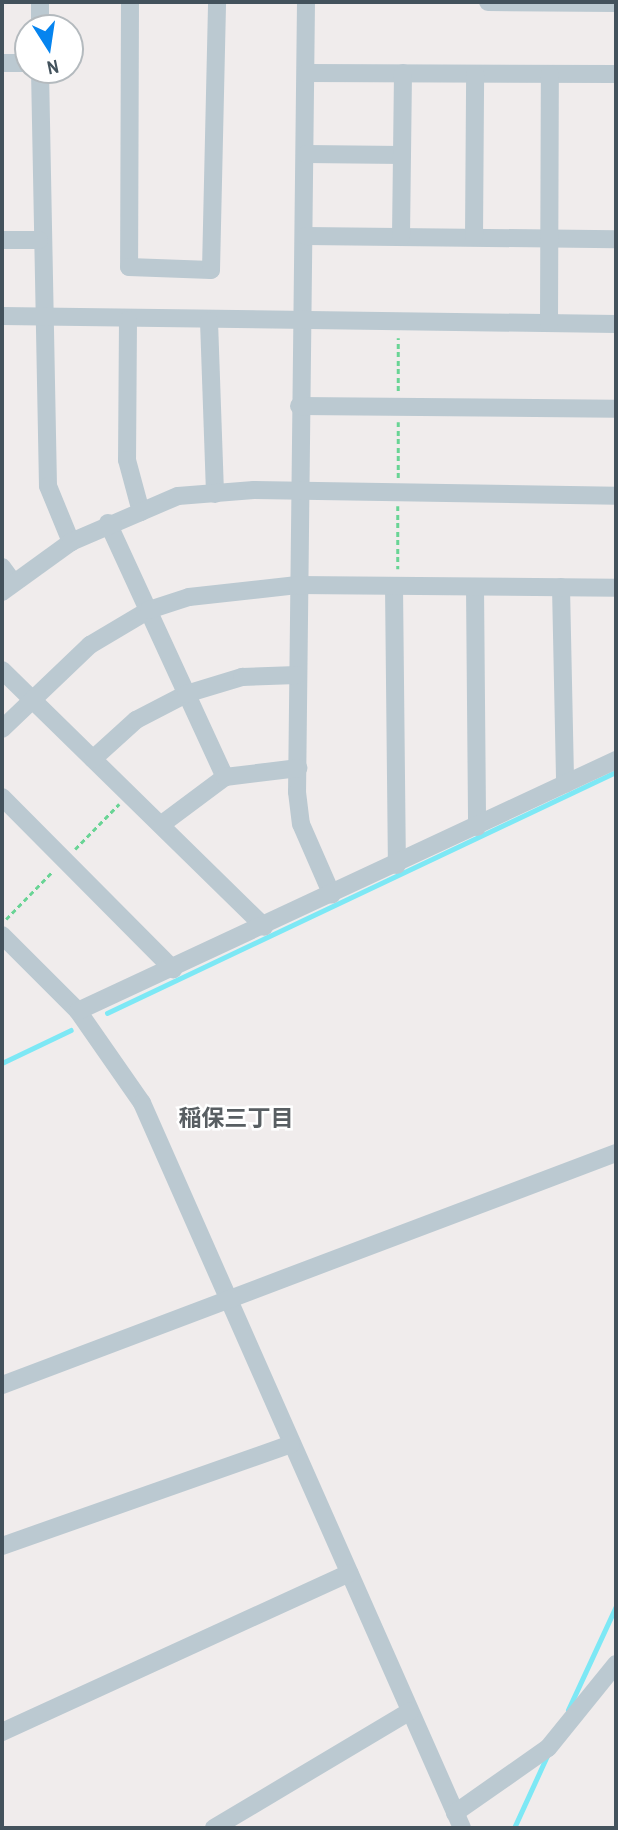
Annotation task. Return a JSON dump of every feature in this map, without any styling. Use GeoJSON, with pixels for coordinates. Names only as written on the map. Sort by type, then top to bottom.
{"type":"FeatureCollection","features":[{"type":"Feature","properties":{"kind":"street"},"geometry":{"type":"LineString","coordinates":[[130,2],[129,267],[149,271],[216,267],[217,2]]}},
{"type":"Feature","properties":{"kind":"street"},"geometry":{"type":"LineString","coordinates":[[306,2],[306,236],[301,322],[297,584],[298,768],[301,824],[332,895]]}},
{"type":"Feature","properties":{"kind":"street"},"geometry":{"type":"LineString","coordinates":[[488,2],[616,3]]}},
{"type":"Feature","properties":{"kind":"street"},"geometry":{"type":"LineString","coordinates":[[306,73],[616,74]]}},
{"type":"Feature","properties":{"kind":"street"},"geometry":{"type":"LineString","coordinates":[[401,237],[403,73]]}},
{"type":"Feature","properties":{"kind":"street"},"geometry":{"type":"LineString","coordinates":[[474,237],[475,74]]}},
{"type":"Feature","properties":{"kind":"street"},"geometry":{"type":"LineString","coordinates":[[549,323],[550,74]]}},
{"type":"Feature","properties":{"kind":"street"},"geometry":{"type":"LineString","coordinates":[[40,84],[39,240],[48,318],[48,486],[71,542]]}},
{"type":"Feature","properties":{"kind":"street"},"geometry":{"type":"LineString","coordinates":[[306,154],[402,155]]}},
{"type":"Feature","properties":{"kind":"street"},"geometry":{"type":"LineString","coordinates":[[306,236],[616,239]]}},
{"type":"Feature","properties":{"kind":"street"},"geometry":{"type":"LineString","coordinates":[[2,240],[39,240]]}},
{"type":"Feature","properties":{"kind":"street"},"geometry":{"type":"LineString","coordinates":[[2,316],[128,320],[398,320],[616,324]]}},
{"type":"Feature","properties":{"kind":"street"},"geometry":{"type":"LineString","coordinates":[[128,320],[127,460],[141,512]]}},
{"type":"Feature","properties":{"kind":"street"},"geometry":{"type":"LineString","coordinates":[[209,321],[215,494]]}},
{"type":"Feature","properties":{"kind":"street"},"geometry":{"type":"LineString","coordinates":[[299,406],[398,405],[616,410]]}},
{"type":"Feature","properties":{"kind":"street"},"geometry":{"type":"LineString","coordinates":[[5,580],[108,523],[178,496],[616,496]]}},
{"type":"Feature","properties":{"kind":"street"},"geometry":{"type":"LineString","coordinates":[[108,523],[225,777]]}},
{"type":"Feature","properties":{"kind":"street"},"geometry":{"type":"LineString","coordinates":[[2,729],[90,645],[149,610],[223,589],[297,584],[616,588]]}},
{"type":"Feature","properties":{"kind":"street"},"geometry":{"type":"LineString","coordinates":[[394,586],[397,865]]}},
{"type":"Feature","properties":{"kind":"street"},"geometry":{"type":"LineString","coordinates":[[475,587],[477,827]]}},
{"type":"Feature","properties":{"kind":"street"},"geometry":{"type":"LineString","coordinates":[[561,587],[565,784]]}},
{"type":"Feature","properties":{"kind":"street"},"geometry":{"type":"LineString","coordinates":[[2,670],[162,824],[264,927]]}},
{"type":"Feature","properties":{"kind":"street"},"geometry":{"type":"LineString","coordinates":[[93,759],[136,720],[186,694],[242,677],[297,675]]}},
{"type":"Feature","properties":{"kind":"street"},"geometry":{"type":"LineString","coordinates":[[78,1011],[397,865],[616,760]]}},
{"type":"Feature","properties":{"kind":"street"},"geometry":{"type":"LineString","coordinates":[[162,824],[225,777],[298,768]]}},
{"type":"Feature","properties":{"kind":"street"},"geometry":{"type":"LineString","coordinates":[[2,797],[173,969]]}},
{"type":"Feature","properties":{"kind":"street"},"geometry":{"type":"LineString","coordinates":[[2,935],[78,1011],[142,1103],[458,1820],[548,1748],[616,1664]]}},
{"type":"Feature","properties":{"kind":"street"},"geometry":{"type":"LineString","coordinates":[[2,1385],[616,1153]]}},
{"type":"Feature","properties":{"kind":"street"},"geometry":{"type":"LineString","coordinates":[[2,1546],[291,1444]]}},
{"type":"Feature","properties":{"kind":"street"},"geometry":{"type":"LineString","coordinates":[[2,1732],[349,1573]]}},
{"type":"Feature","properties":{"kind":"street"},"geometry":{"type":"LineString","coordinates":[[214,1828],[410,1711]]}},
{"type":"Feature","properties":{"kind":"path"},"geometry":{"type":"LineString","coordinates":[[394,586],[398,496],[398,320]]}},
{"type":"Feature","properties":{"kind":"waterway"},"geometry":{"type":"LineString","coordinates":[[107,1013],[616,772]]}},
{"type":"Feature","properties":{"kind":"waterway"},"geometry":{"type":"LineString","coordinates":[[2,1063],[71,1030]]}},
{"type":"Feature","properties":{"kind":"waterway"},"geometry":{"type":"LineString","coordinates":[[568,1710],[616,1606]]}},
{"type":"Feature","properties":{"kind":"waterway"},"geometry":{"type":"LineString","coordinates":[[514,1828],[547,1756]]}},
{"type":"Feature","properties":{"kind":"district","name":"稲保三丁目"},"geometry":{"type":"Point","coordinates":[236,1118]}}]}
